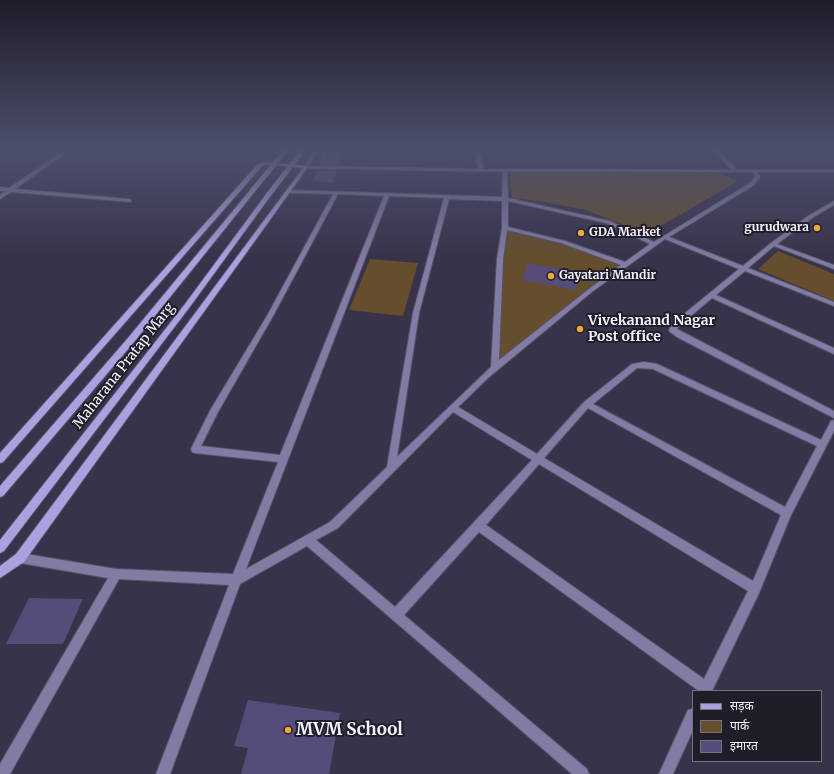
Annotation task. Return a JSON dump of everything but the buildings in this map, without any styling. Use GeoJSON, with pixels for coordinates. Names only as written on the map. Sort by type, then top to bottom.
{"type":"FeatureCollection","features":[{"type":"Feature","properties":{"kind":"main road"},"geometry":{"type":"LineString","coordinates":[[0,459],[241,186]]}},
{"type":"Feature","properties":{"kind":"main road","name":"Maharana Pratap Marg"},"geometry":{"type":"LineString","coordinates":[[0,494],[131,340],[256,186]]}},
{"type":"Feature","properties":{"kind":"main road","name":"Maharana Pratap Marg"},"geometry":{"type":"LineString","coordinates":[[0,548],[182,312],[275,186]]}},
{"type":"Feature","properties":{"kind":"main road"},"geometry":{"type":"LineString","coordinates":[[0,573],[20,558],[292,186]]}},
{"type":"Feature","properties":{"kind":"street"},"geometry":{"type":"LineString","coordinates":[[0,197],[17,186]]}},
{"type":"Feature","properties":{"kind":"street"},"geometry":{"type":"LineString","coordinates":[[495,367],[500,259],[505,228],[504,186]]}},
{"type":"Feature","properties":{"kind":"street"},"geometry":{"type":"LineString","coordinates":[[20,558],[116,574],[236,580],[334,525],[495,367],[591,290],[654,244],[748,186]]}},
{"type":"Feature","properties":{"kind":"street"},"geometry":{"type":"LineString","coordinates":[[0,189],[129,201]]}},
{"type":"Feature","properties":{"kind":"street"},"geometry":{"type":"LineString","coordinates":[[289,191],[504,199],[608,222],[654,244]]}},
{"type":"Feature","properties":{"kind":"street"},"geometry":{"type":"LineString","coordinates":[[282,459],[195,449],[214,411],[270,316],[336,193]]}},
{"type":"Feature","properties":{"kind":"street"},"geometry":{"type":"LineString","coordinates":[[163,774],[282,459],[387,195]]}},
{"type":"Feature","properties":{"kind":"street"},"geometry":{"type":"LineString","coordinates":[[392,468],[416,313],[447,198]]}},
{"type":"Feature","properties":{"kind":"street"},"geometry":{"type":"LineString","coordinates":[[834,203],[810,217],[773,244],[676,325],[673,330],[687,339],[834,415]]}},
{"type":"Feature","properties":{"kind":"street"},"geometry":{"type":"LineString","coordinates":[[505,228],[563,242],[627,264]]}},
{"type":"Feature","properties":{"kind":"street"},"geometry":{"type":"LineString","coordinates":[[664,237],[834,304]]}},
{"type":"Feature","properties":{"kind":"street"},"geometry":{"type":"LineString","coordinates":[[773,244],[834,267]]}},
{"type":"Feature","properties":{"kind":"street"},"geometry":{"type":"LineString","coordinates":[[712,296],[834,351]]}},
{"type":"Feature","properties":{"kind":"street"},"geometry":{"type":"LineString","coordinates":[[396,615],[479,526],[587,404],[635,366],[644,364],[654,366],[823,445]]}},
{"type":"Feature","properties":{"kind":"street"},"geometry":{"type":"LineString","coordinates":[[587,404],[788,513]]}},
{"type":"Feature","properties":{"kind":"street"},"geometry":{"type":"LineString","coordinates":[[453,408],[539,458],[755,589]]}},
{"type":"Feature","properties":{"kind":"street"},"geometry":{"type":"LineString","coordinates":[[479,526],[706,690],[755,589],[788,513],[834,423]]}},
{"type":"Feature","properties":{"kind":"street"},"geometry":{"type":"LineString","coordinates":[[308,540],[582,774]]}},
{"type":"Feature","properties":{"kind":"street"},"geometry":{"type":"LineString","coordinates":[[2,774],[116,574]]}},
{"type":"Feature","properties":{"kind":"street"},"geometry":{"type":"LineString","coordinates":[[666,774],[692,717]]}},
{"type":"Feature","properties":{"kind":"green space"},"geometry":{"type":"Polygon","coordinates":[[[511,186],[729,186],[647,234],[586,210],[545,202],[512,198],[511,186]]]}},
{"type":"Feature","properties":{"kind":"green space"},"geometry":{"type":"Polygon","coordinates":[[[505,228],[536,235],[627,265],[591,290],[495,367],[505,228]]]}},
{"type":"Feature","properties":{"kind":"green space"},"geometry":{"type":"Polygon","coordinates":[[[778,251],[834,274],[834,301],[758,269],[778,251]]]}},
{"type":"Feature","properties":{"kind":"green space"},"geometry":{"type":"Polygon","coordinates":[[[370,259],[418,263],[403,316],[349,310],[370,259]]]}},
{"type":"Feature","properties":{"kind":"place","name":"gurudwara"},"geometry":{"type":"Point","coordinates":[817,228]}},
{"type":"Feature","properties":{"kind":"place","name":"GDA Market"},"geometry":{"type":"Point","coordinates":[581,233]}},
{"type":"Feature","properties":{"kind":"place","name":"Gayatari Mandir"},"geometry":{"type":"Point","coordinates":[551,276]}},
{"type":"Feature","properties":{"kind":"place","name":"Vivekanand Nagar Post office"},"geometry":{"type":"Point","coordinates":[580,329]}},
{"type":"Feature","properties":{"kind":"place","name":"MVM School"},"geometry":{"type":"Point","coordinates":[288,730]}}]}
